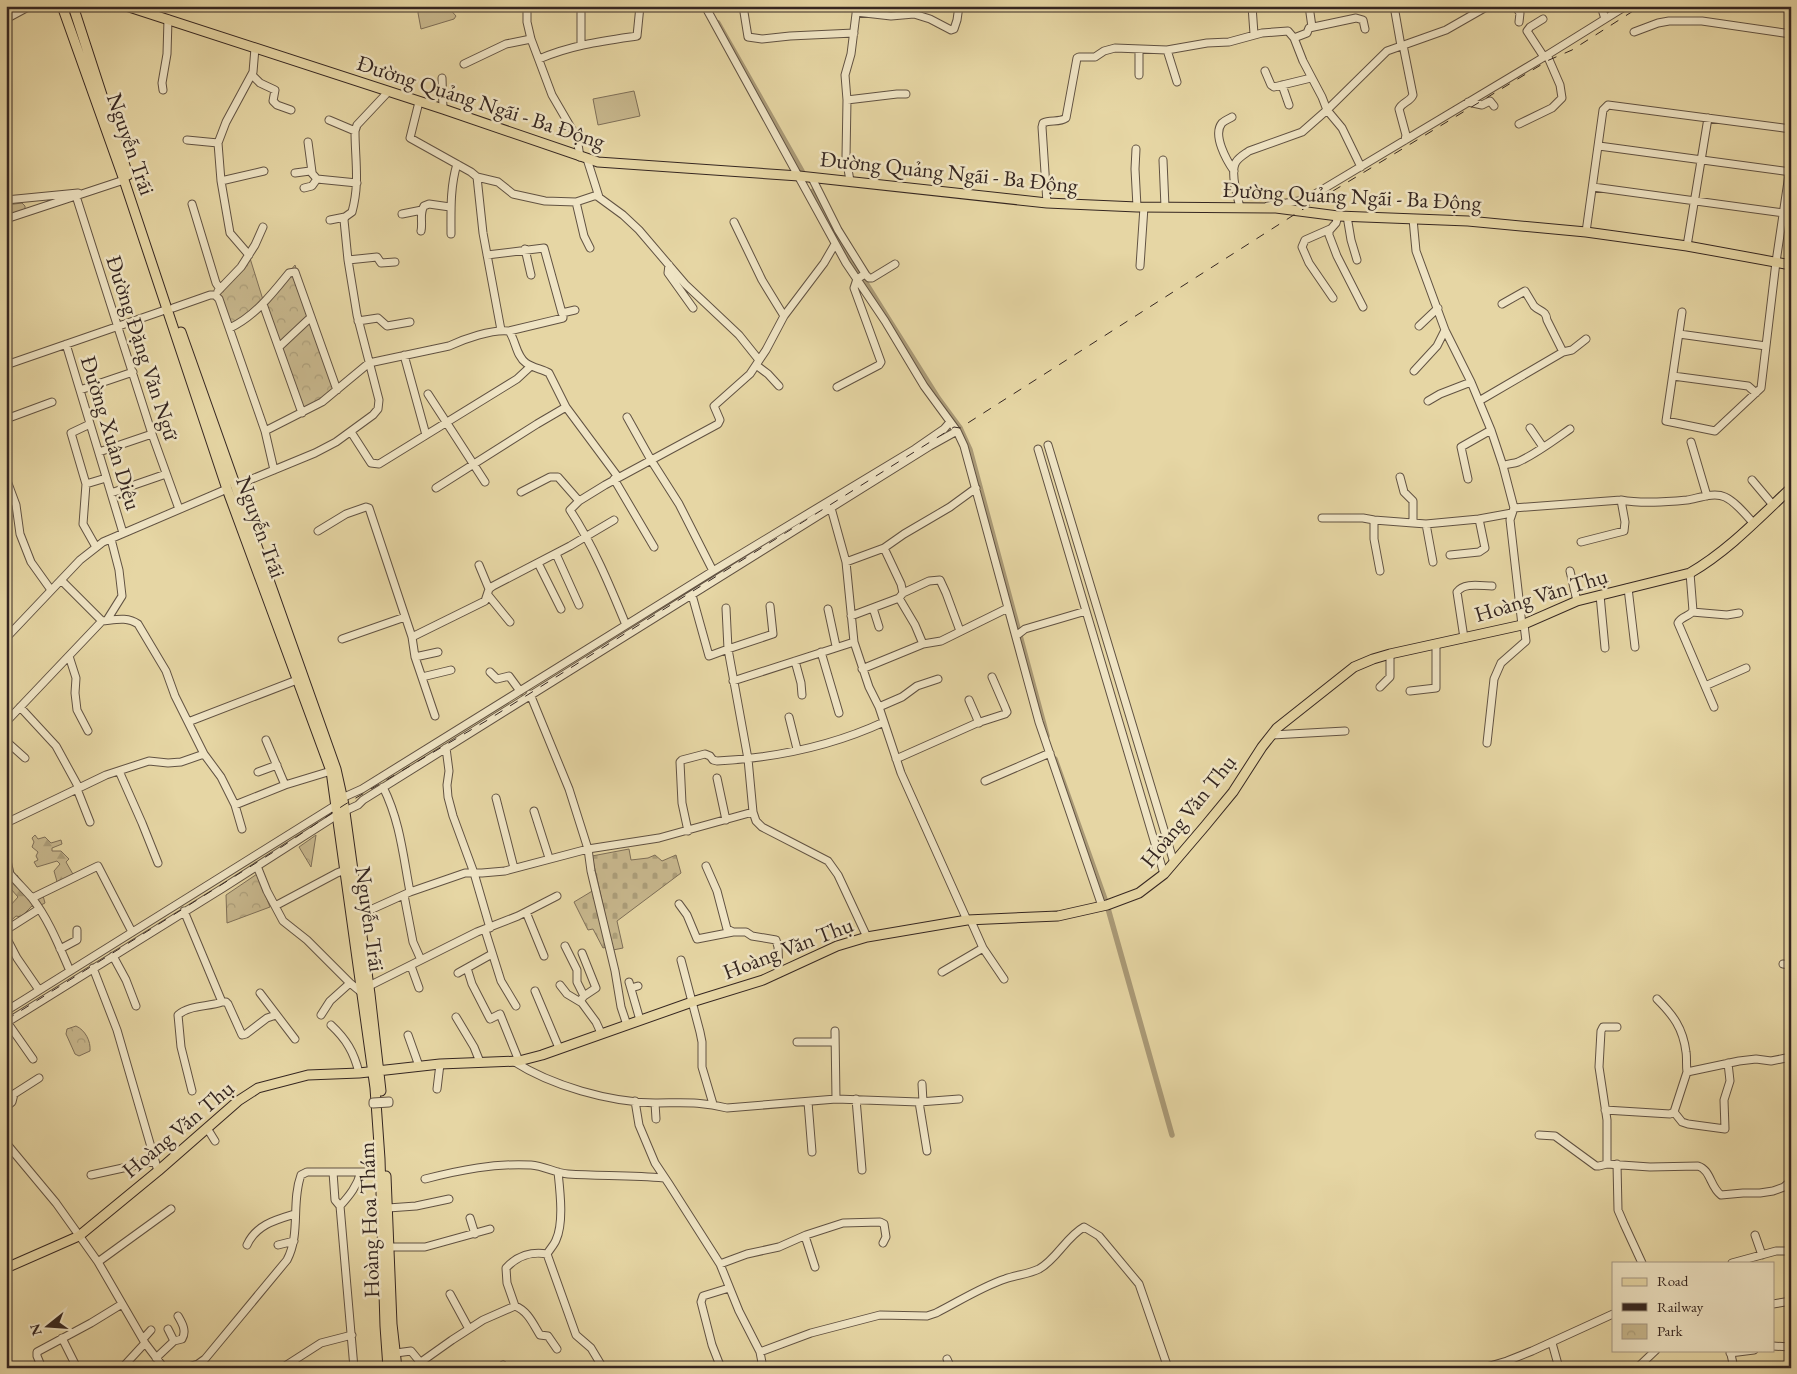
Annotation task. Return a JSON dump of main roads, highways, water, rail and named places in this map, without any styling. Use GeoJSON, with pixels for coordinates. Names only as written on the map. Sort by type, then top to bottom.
{"type":"FeatureCollection","features":[{"type":"Feature","properties":{"kind":"main road","name":"Nguyễn Trãi"},"geometry":{"type":"LineString","coordinates":[[62,6],[126,179],[231,487],[287,643],[336,769],[342,798],[341,813],[345,870],[361,964],[369,986],[377,1072]]}},
{"type":"Feature","properties":{"kind":"main road","name":"Nguyễn Trãi"},"geometry":{"type":"LineString","coordinates":[[73,6],[126,179]]}},
{"type":"Feature","properties":{"kind":"main road","name":"Đường Quảng Ngãi - Ba Động"},"geometry":{"type":"LineString","coordinates":[[126,6],[598,162],[799,176],[1048,203],[1140,207],[1276,208],[1343,216],[1468,221],[1586,232],[1687,246],[1791,265]]}},
{"type":"Feature","properties":{"kind":"main road","name":"Hoàng Văn Thụ"},"geometry":{"type":"LineString","coordinates":[[6,1268],[79,1236],[238,1101],[258,1088],[308,1075],[377,1072],[440,1064],[516,1061],[542,1055],[626,1024],[780,973],[837,946],[867,937],[969,920],[1058,916],[1102,906],[1140,893],[1164,874],[1233,792],[1277,728],[1354,667],[1390,654],[1523,625],[1577,601],[1690,572],[1702,566],[1729,546],[1791,488]]}},
{"type":"Feature","properties":{"kind":"main road","name":"Nguyễn Trãi"},"geometry":{"type":"LineString","coordinates":[[287,643],[297,680],[331,771],[336,805],[341,813],[359,915],[361,992],[377,1072]]}},
{"type":"Feature","properties":{"kind":"main road","name":"Hoàng Hoa Thám"},"geometry":{"type":"LineString","coordinates":[[377,1072],[383,1172],[385,1326],[388,1368]]}},
{"type":"Feature","properties":{"kind":"main road","name":"Hoàng Hoa Thám"},"geometry":{"type":"LineString","coordinates":[[383,1172],[388,1208],[392,1324],[397,1368]]}},
{"type":"Feature","properties":{"kind":"waterway"},"geometry":{"type":"LineString","coordinates":[[718,23],[802,171]]}},
{"type":"Feature","properties":{"kind":"waterway"},"geometry":{"type":"LineString","coordinates":[[813,191],[827,221],[938,398],[960,428],[970,450],[1047,736]]}},
{"type":"Feature","properties":{"kind":"waterway"},"geometry":{"type":"LineString","coordinates":[[1055,759],[1107,905],[1172,1135]]}},
{"type":"Feature","properties":{"kind":"railway"},"geometry":{"type":"LineString","coordinates":[[6,1020],[283,846],[344,805],[486,721],[954,427],[960,428],[1300,211],[1549,60],[1572,50],[1641,6]]}}]}
